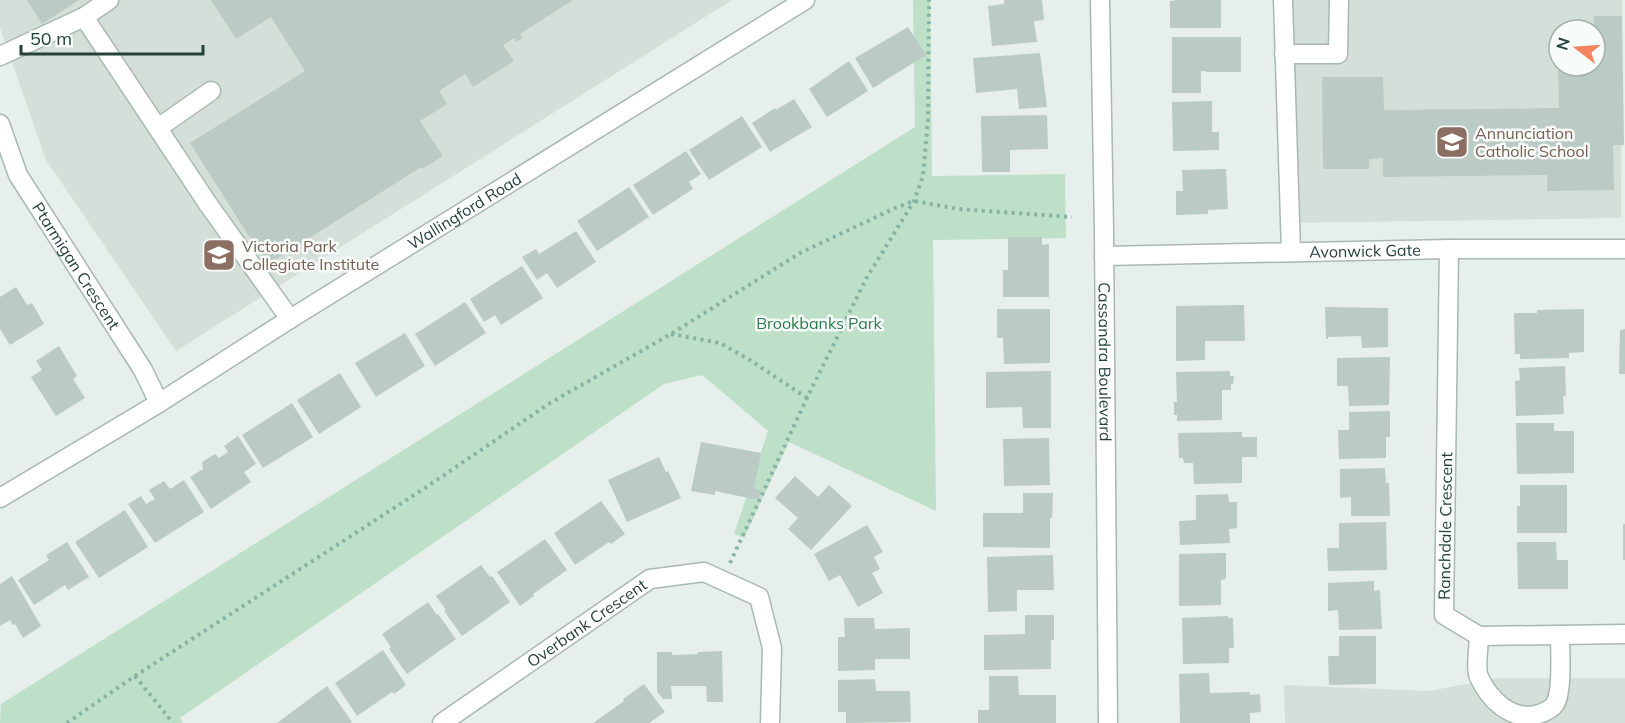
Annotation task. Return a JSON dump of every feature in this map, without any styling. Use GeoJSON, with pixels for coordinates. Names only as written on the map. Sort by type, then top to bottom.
{"type":"FeatureCollection","features":[{"type":"Feature","properties":{"kind":"street"},"geometry":{"type":"LineString","coordinates":[[0,56],[84,17],[109,0]]}},
{"type":"Feature","properties":{"kind":"street","name":"Wallingford Road"},"geometry":{"type":"LineString","coordinates":[[0,498],[159,403],[290,319],[805,0]]}},
{"type":"Feature","properties":{"kind":"street","name":"Cassandra Boulevard"},"geometry":{"type":"LineString","coordinates":[[1100,0],[1108,723]]}},
{"type":"Feature","properties":{"kind":"street"},"geometry":{"type":"LineString","coordinates":[[1283,0],[1291,252]]}},
{"type":"Feature","properties":{"kind":"street"},"geometry":{"type":"LineString","coordinates":[[1284,54],[1338,54],[1339,0]]}},
{"type":"Feature","properties":{"kind":"street"},"geometry":{"type":"LineString","coordinates":[[84,17],[208,204],[290,319]]}},
{"type":"Feature","properties":{"kind":"street"},"geometry":{"type":"LineString","coordinates":[[158,128],[211,91]]}},
{"type":"Feature","properties":{"kind":"street","name":"Ptarmigan Crescent"},"geometry":{"type":"LineString","coordinates":[[0,124],[18,175],[143,370],[159,403]]}},
{"type":"Feature","properties":{"kind":"street","name":"Avonwick Gate"},"geometry":{"type":"LineString","coordinates":[[1104,256],[1449,249],[1625,249]]}},
{"type":"Feature","properties":{"kind":"street","name":"Ranchdale Crescent"},"geometry":{"type":"LineString","coordinates":[[1449,249],[1444,615],[1479,636]]}},
{"type":"Feature","properties":{"kind":"street","name":"Overbank Crescent"},"geometry":{"type":"LineString","coordinates":[[442,723],[650,579],[704,572],[759,597],[772,648],[770,723]]}},
{"type":"Feature","properties":{"kind":"street"},"geometry":{"type":"LineString","coordinates":[[1560,635],[1559,692],[1554,705],[1544,713],[1527,716],[1506,710],[1489,695],[1478,674],[1479,636],[1625,634]]}},
{"type":"Feature","properties":{"kind":"path"},"geometry":{"type":"LineString","coordinates":[[722,580],[807,398],[866,279],[914,201],[923,176],[927,118],[929,0]]}},
{"type":"Feature","properties":{"kind":"path"},"geometry":{"type":"LineString","coordinates":[[67,723],[135,675],[424,488],[550,403],[671,334],[800,253],[914,201],[958,209],[1072,217]]}},
{"type":"Feature","properties":{"kind":"path"},"geometry":{"type":"LineString","coordinates":[[671,334],[720,343],[807,398]]}},
{"type":"Feature","properties":{"kind":"path"},"geometry":{"type":"LineString","coordinates":[[135,675],[172,723]]}},
{"type":"Feature","properties":{"kind":"shaded area","name":"Victoria Park Collegiate Institute"},"geometry":{"type":"Polygon","coordinates":[[[0,0],[732,0],[176,351],[46,160],[0,28],[0,0]]]}},
{"type":"Feature","properties":{"kind":"shaded area","name":"Annunciation Catholic School"},"geometry":{"type":"Polygon","coordinates":[[[1281,0],[1622,0],[1621,218],[1284,223],[1281,0]]]}},
{"type":"Feature","properties":{"kind":"shaded area"},"geometry":{"type":"Polygon","coordinates":[[[1498,678],[1625,678],[1625,723],[1285,723],[1284,685],[1429,691],[1498,678]]]}},
{"type":"Feature","properties":{"kind":"green space","name":"Brookbanks Park"},"geometry":{"type":"Polygon","coordinates":[[[913,0],[930,0],[932,176],[1065,174],[1066,238],[933,240],[936,511],[789,442],[744,538],[734,534],[768,431],[702,375],[664,384],[180,718],[183,723],[0,723],[1,704],[915,127],[913,0]]]}},
{"type":"Feature","properties":{"kind":"building"},"geometry":{"type":"Polygon","coordinates":[[[27,0],[79,0],[42,24],[27,0]]]}},
{"type":"Feature","properties":{"kind":"building"},"geometry":{"type":"Polygon","coordinates":[[[211,0],[573,0],[520,34],[523,38],[516,42],[514,38],[503,45],[514,61],[473,87],[465,74],[439,91],[447,104],[420,121],[443,156],[422,169],[421,167],[267,265],[190,143],[305,71],[271,17],[236,39],[211,0]]]}},
{"type":"Feature","properties":{"kind":"building"},"geometry":{"type":"Polygon","coordinates":[[[1004,0],[1042,0],[1044,20],[1034,21],[1037,42],[992,46],[988,6],[1004,4],[1004,0]]]}},
{"type":"Feature","properties":{"kind":"building"},"geometry":{"type":"Polygon","coordinates":[[[1221,0],[1221,28],[1170,28],[1170,1],[1221,0]]]}},
{"type":"Feature","properties":{"kind":"building"},"geometry":{"type":"Polygon","coordinates":[[[1594,16],[1622,16],[1624,145],[1613,145],[1614,190],[1547,191],[1547,175],[1383,177],[1383,158],[1369,159],[1369,169],[1323,169],[1322,77],[1383,77],[1384,110],[1559,108],[1558,78],[1607,78],[1607,18],[1594,18],[1594,16]]]}},
{"type":"Feature","properties":{"kind":"building"},"geometry":{"type":"Polygon","coordinates":[[[908,27],[926,55],[873,88],[855,58],[908,27]]]}},
{"type":"Feature","properties":{"kind":"building"},"geometry":{"type":"Polygon","coordinates":[[[1172,37],[1241,37],[1241,72],[1201,71],[1201,93],[1172,93],[1172,37]]]}},
{"type":"Feature","properties":{"kind":"building"},"geometry":{"type":"Polygon","coordinates":[[[1040,53],[1047,107],[1019,109],[1017,89],[976,93],[973,58],[1040,53]]]}},
{"type":"Feature","properties":{"kind":"building"},"geometry":{"type":"Polygon","coordinates":[[[849,61],[868,91],[827,117],[809,89],[849,61]]]}},
{"type":"Feature","properties":{"kind":"building"},"geometry":{"type":"Polygon","coordinates":[[[794,99],[812,127],[770,152],[752,123],[794,99]]]}},
{"type":"Feature","properties":{"kind":"building"},"geometry":{"type":"Polygon","coordinates":[[[1212,101],[1212,132],[1219,132],[1219,150],[1173,151],[1172,102],[1212,101]]]}},
{"type":"Feature","properties":{"kind":"building"},"geometry":{"type":"Polygon","coordinates":[[[1047,115],[1048,149],[1010,150],[1010,172],[982,172],[981,116],[1047,115]]]}},
{"type":"Feature","properties":{"kind":"building"},"geometry":{"type":"Polygon","coordinates":[[[742,116],[762,147],[709,180],[689,150],[742,116]]]}},
{"type":"Feature","properties":{"kind":"building"},"geometry":{"type":"Polygon","coordinates":[[[686,151],[701,174],[689,182],[693,189],[653,215],[633,185],[686,151]]]}},
{"type":"Feature","properties":{"kind":"building"},"geometry":{"type":"Polygon","coordinates":[[[1226,169],[1228,209],[1208,210],[1208,214],[1176,215],[1176,191],[1183,191],[1182,170],[1226,169]]]}},
{"type":"Feature","properties":{"kind":"building"},"geometry":{"type":"Polygon","coordinates":[[[629,187],[649,217],[597,251],[577,221],[629,187]]]}},
{"type":"Feature","properties":{"kind":"building"},"geometry":{"type":"Polygon","coordinates":[[[576,231],[596,262],[557,288],[547,273],[537,280],[522,257],[536,249],[539,254],[576,231]]]}},
{"type":"Feature","properties":{"kind":"building"},"geometry":{"type":"Polygon","coordinates":[[[1008,237],[1042,237],[1042,245],[1049,244],[1049,297],[1003,297],[1003,270],[1008,270],[1008,237]]]}},
{"type":"Feature","properties":{"kind":"building"},"geometry":{"type":"Polygon","coordinates":[[[522,266],[543,298],[501,325],[495,315],[484,322],[470,299],[522,266]]]}},
{"type":"Feature","properties":{"kind":"building"},"geometry":{"type":"Polygon","coordinates":[[[16,287],[27,305],[32,303],[44,324],[10,345],[0,329],[0,297],[16,287]]]}},
{"type":"Feature","properties":{"kind":"building"},"geometry":{"type":"Polygon","coordinates":[[[465,302],[486,333],[435,366],[415,334],[465,302]]]}},
{"type":"Feature","properties":{"kind":"building"},"geometry":{"type":"Polygon","coordinates":[[[1244,305],[1245,341],[1205,341],[1205,360],[1176,361],[1176,306],[1244,305]]]}},
{"type":"Feature","properties":{"kind":"building"},"geometry":{"type":"Polygon","coordinates":[[[1325,307],[1388,308],[1388,347],[1362,348],[1361,336],[1328,337],[1326,339],[1325,307]]]}},
{"type":"Feature","properties":{"kind":"building"},"geometry":{"type":"Polygon","coordinates":[[[997,309],[1050,309],[1050,363],[1004,364],[1003,338],[997,338],[997,309]]]}},
{"type":"Feature","properties":{"kind":"building"},"geometry":{"type":"Polygon","coordinates":[[[1584,309],[1584,352],[1569,353],[1569,358],[1520,359],[1520,354],[1515,354],[1514,313],[1584,309]]]}},
{"type":"Feature","properties":{"kind":"building"},"geometry":{"type":"Polygon","coordinates":[[[1625,329],[1625,374],[1619,374],[1620,330],[1625,329]]]}},
{"type":"Feature","properties":{"kind":"building"},"geometry":{"type":"Polygon","coordinates":[[[405,333],[425,366],[376,397],[355,363],[405,333]]]}},
{"type":"Feature","properties":{"kind":"building"},"geometry":{"type":"Polygon","coordinates":[[[59,346],[77,376],[73,379],[85,398],[56,416],[31,377],[42,370],[36,361],[59,346]]]}},
{"type":"Feature","properties":{"kind":"building"},"geometry":{"type":"Polygon","coordinates":[[[1390,357],[1389,405],[1349,406],[1348,386],[1337,386],[1337,358],[1390,357]]]}},
{"type":"Feature","properties":{"kind":"building"},"geometry":{"type":"Polygon","coordinates":[[[1565,366],[1564,414],[1516,416],[1515,381],[1520,380],[1519,368],[1565,366]]]}},
{"type":"Feature","properties":{"kind":"building"},"geometry":{"type":"Polygon","coordinates":[[[1051,371],[1051,428],[1023,428],[1022,407],[986,408],[986,372],[1051,371]]]}},
{"type":"Feature","properties":{"kind":"building"},"geometry":{"type":"Polygon","coordinates":[[[1230,371],[1230,376],[1234,376],[1233,384],[1231,384],[1231,390],[1222,390],[1222,420],[1177,421],[1177,415],[1174,415],[1174,402],[1177,402],[1176,372],[1230,371]]]}},
{"type":"Feature","properties":{"kind":"building"},"geometry":{"type":"Polygon","coordinates":[[[340,373],[361,407],[319,434],[297,400],[340,373]]]}},
{"type":"Feature","properties":{"kind":"building"},"geometry":{"type":"Polygon","coordinates":[[[292,403],[313,437],[263,468],[242,435],[292,403]]]}},
{"type":"Feature","properties":{"kind":"building"},"geometry":{"type":"Polygon","coordinates":[[[1390,411],[1390,437],[1386,437],[1386,458],[1339,459],[1338,430],[1349,430],[1349,412],[1390,411]]]}},
{"type":"Feature","properties":{"kind":"building"},"geometry":{"type":"Polygon","coordinates":[[[1516,423],[1554,423],[1554,431],[1574,431],[1574,473],[1517,474],[1516,423]]]}},
{"type":"Feature","properties":{"kind":"building"},"geometry":{"type":"Polygon","coordinates":[[[1242,432],[1242,437],[1257,437],[1257,457],[1242,457],[1242,483],[1194,484],[1193,463],[1184,463],[1183,458],[1179,458],[1178,433],[1242,432]]]}},
{"type":"Feature","properties":{"kind":"building"},"geometry":{"type":"Polygon","coordinates":[[[238,436],[256,464],[244,472],[251,482],[211,509],[190,477],[203,469],[202,462],[215,454],[219,458],[228,452],[224,446],[238,436]]]}},
{"type":"Feature","properties":{"kind":"building"},"geometry":{"type":"Polygon","coordinates":[[[1049,438],[1050,485],[1004,486],[1003,439],[1049,438]]]}},
{"type":"Feature","properties":{"kind":"building"},"geometry":{"type":"Polygon","coordinates":[[[701,442],[761,453],[754,489],[761,490],[759,498],[753,499],[715,491],[715,495],[691,491],[701,442]]]}},
{"type":"Feature","properties":{"kind":"building"},"geometry":{"type":"Polygon","coordinates":[[[659,457],[681,498],[627,522],[608,480],[659,457]]]}},
{"type":"Feature","properties":{"kind":"building"},"geometry":{"type":"Polygon","coordinates":[[[1385,468],[1386,483],[1389,483],[1390,516],[1351,516],[1351,497],[1340,498],[1340,469],[1385,468]]]}},
{"type":"Feature","properties":{"kind":"building"},"geometry":{"type":"Polygon","coordinates":[[[795,476],[818,497],[829,485],[852,506],[811,550],[788,529],[798,518],[775,498],[795,476]]]}},
{"type":"Feature","properties":{"kind":"building"},"geometry":{"type":"Polygon","coordinates":[[[184,480],[204,512],[155,543],[128,504],[141,496],[146,504],[155,499],[149,490],[164,481],[170,489],[184,480]]]}},
{"type":"Feature","properties":{"kind":"building"},"geometry":{"type":"Polygon","coordinates":[[[1520,485],[1567,485],[1567,533],[1517,533],[1520,485]]]}},
{"type":"Feature","properties":{"kind":"building"},"geometry":{"type":"Polygon","coordinates":[[[1023,493],[1053,493],[1050,548],[983,547],[983,513],[1023,513],[1023,493]]]}},
{"type":"Feature","properties":{"kind":"building"},"geometry":{"type":"Polygon","coordinates":[[[1228,494],[1229,502],[1237,502],[1237,528],[1229,529],[1230,543],[1180,545],[1179,521],[1196,520],[1196,495],[1228,494]]]}},
{"type":"Feature","properties":{"kind":"building"},"geometry":{"type":"Polygon","coordinates":[[[601,501],[625,534],[575,565],[554,533],[601,501]]]}},
{"type":"Feature","properties":{"kind":"building"},"geometry":{"type":"Polygon","coordinates":[[[125,510],[148,547],[99,578],[75,542],[125,510]]]}},
{"type":"Feature","properties":{"kind":"building"},"geometry":{"type":"Polygon","coordinates":[[[1386,522],[1387,570],[1328,571],[1327,548],[1339,548],[1339,523],[1386,522]]]}},
{"type":"Feature","properties":{"kind":"building"},"geometry":{"type":"Polygon","coordinates":[[[1623,524],[1625,524],[1625,560],[1623,560],[1623,524]]]}},
{"type":"Feature","properties":{"kind":"building"},"geometry":{"type":"Polygon","coordinates":[[[867,525],[883,552],[874,557],[880,569],[872,573],[883,593],[858,607],[840,575],[829,581],[814,554],[867,525]]]}},
{"type":"Feature","properties":{"kind":"building"},"geometry":{"type":"Polygon","coordinates":[[[545,539],[567,570],[520,606],[497,572],[545,539]]]}},
{"type":"Feature","properties":{"kind":"building"},"geometry":{"type":"Polygon","coordinates":[[[67,542],[89,577],[68,590],[65,585],[34,605],[18,580],[49,560],[46,555],[67,542]]]}},
{"type":"Feature","properties":{"kind":"building"},"geometry":{"type":"Polygon","coordinates":[[[1517,542],[1556,542],[1557,560],[1568,560],[1568,589],[1518,589],[1517,542]]]}},
{"type":"Feature","properties":{"kind":"building"},"geometry":{"type":"Polygon","coordinates":[[[1226,553],[1226,579],[1221,580],[1221,605],[1179,606],[1179,554],[1226,553]]]}},
{"type":"Feature","properties":{"kind":"building"},"geometry":{"type":"Polygon","coordinates":[[[1053,555],[1054,590],[1017,590],[1017,611],[988,612],[987,557],[1053,555]]]}},
{"type":"Feature","properties":{"kind":"building"},"geometry":{"type":"Polygon","coordinates":[[[481,565],[490,577],[492,576],[510,602],[462,636],[436,596],[481,565]]]}},
{"type":"Feature","properties":{"kind":"building"},"geometry":{"type":"Polygon","coordinates":[[[12,576],[41,626],[23,638],[10,620],[0,626],[0,584],[12,576]]]}},
{"type":"Feature","properties":{"kind":"building"},"geometry":{"type":"Polygon","coordinates":[[[1374,581],[1374,591],[1380,590],[1382,629],[1339,630],[1338,610],[1328,611],[1328,583],[1374,581]]]}},
{"type":"Feature","properties":{"kind":"building"},"geometry":{"type":"Polygon","coordinates":[[[428,602],[456,639],[407,674],[389,649],[391,647],[382,634],[428,602]]]}},
{"type":"Feature","properties":{"kind":"building"},"geometry":{"type":"Polygon","coordinates":[[[1025,615],[1054,615],[1051,669],[984,670],[984,635],[1025,634],[1025,615]]]}},
{"type":"Feature","properties":{"kind":"building"},"geometry":{"type":"Polygon","coordinates":[[[1228,616],[1228,618],[1233,618],[1234,648],[1229,648],[1229,663],[1183,664],[1182,618],[1228,616]]]}},
{"type":"Feature","properties":{"kind":"building"},"geometry":{"type":"Polygon","coordinates":[[[844,618],[874,618],[875,629],[910,628],[910,659],[875,659],[875,670],[838,671],[838,637],[845,637],[844,618]]]}},
{"type":"Feature","properties":{"kind":"building"},"geometry":{"type":"Polygon","coordinates":[[[1339,636],[1376,636],[1376,684],[1329,685],[1328,656],[1339,656],[1339,636]]]}},
{"type":"Feature","properties":{"kind":"building"},"geometry":{"type":"Polygon","coordinates":[[[383,650],[406,685],[357,716],[335,683],[383,650]]]}},
{"type":"Feature","properties":{"kind":"building"},"geometry":{"type":"Polygon","coordinates":[[[722,651],[723,702],[707,702],[706,686],[671,686],[672,699],[663,699],[657,692],[657,652],[672,652],[672,655],[722,651]]]}},
{"type":"Feature","properties":{"kind":"building"},"geometry":{"type":"Polygon","coordinates":[[[1209,673],[1210,693],[1260,694],[1261,712],[1250,713],[1250,723],[1180,723],[1179,674],[1209,673]]]}},
{"type":"Feature","properties":{"kind":"building"},"geometry":{"type":"Polygon","coordinates":[[[989,676],[1018,676],[1019,695],[1056,695],[1056,723],[978,723],[978,710],[989,710],[989,676]]]}},
{"type":"Feature","properties":{"kind":"building"},"geometry":{"type":"Polygon","coordinates":[[[875,679],[876,691],[910,691],[911,722],[846,723],[846,712],[838,712],[838,680],[875,679]]]}},
{"type":"Feature","properties":{"kind":"building"},"geometry":{"type":"Polygon","coordinates":[[[644,684],[665,712],[649,723],[593,723],[624,701],[623,699],[644,684]]]}},
{"type":"Feature","properties":{"kind":"building"},"geometry":{"type":"Polygon","coordinates":[[[327,686],[352,722],[277,723],[327,686]]]}},
{"type":"Feature","properties":{"kind":"place","name":"Annunciation Catholic School"},"geometry":{"type":"Point","coordinates":[1452,142]}},
{"type":"Feature","properties":{"kind":"place","name":"Victoria Park Collegiate Institute"},"geometry":{"type":"Point","coordinates":[219,255]}}]}
